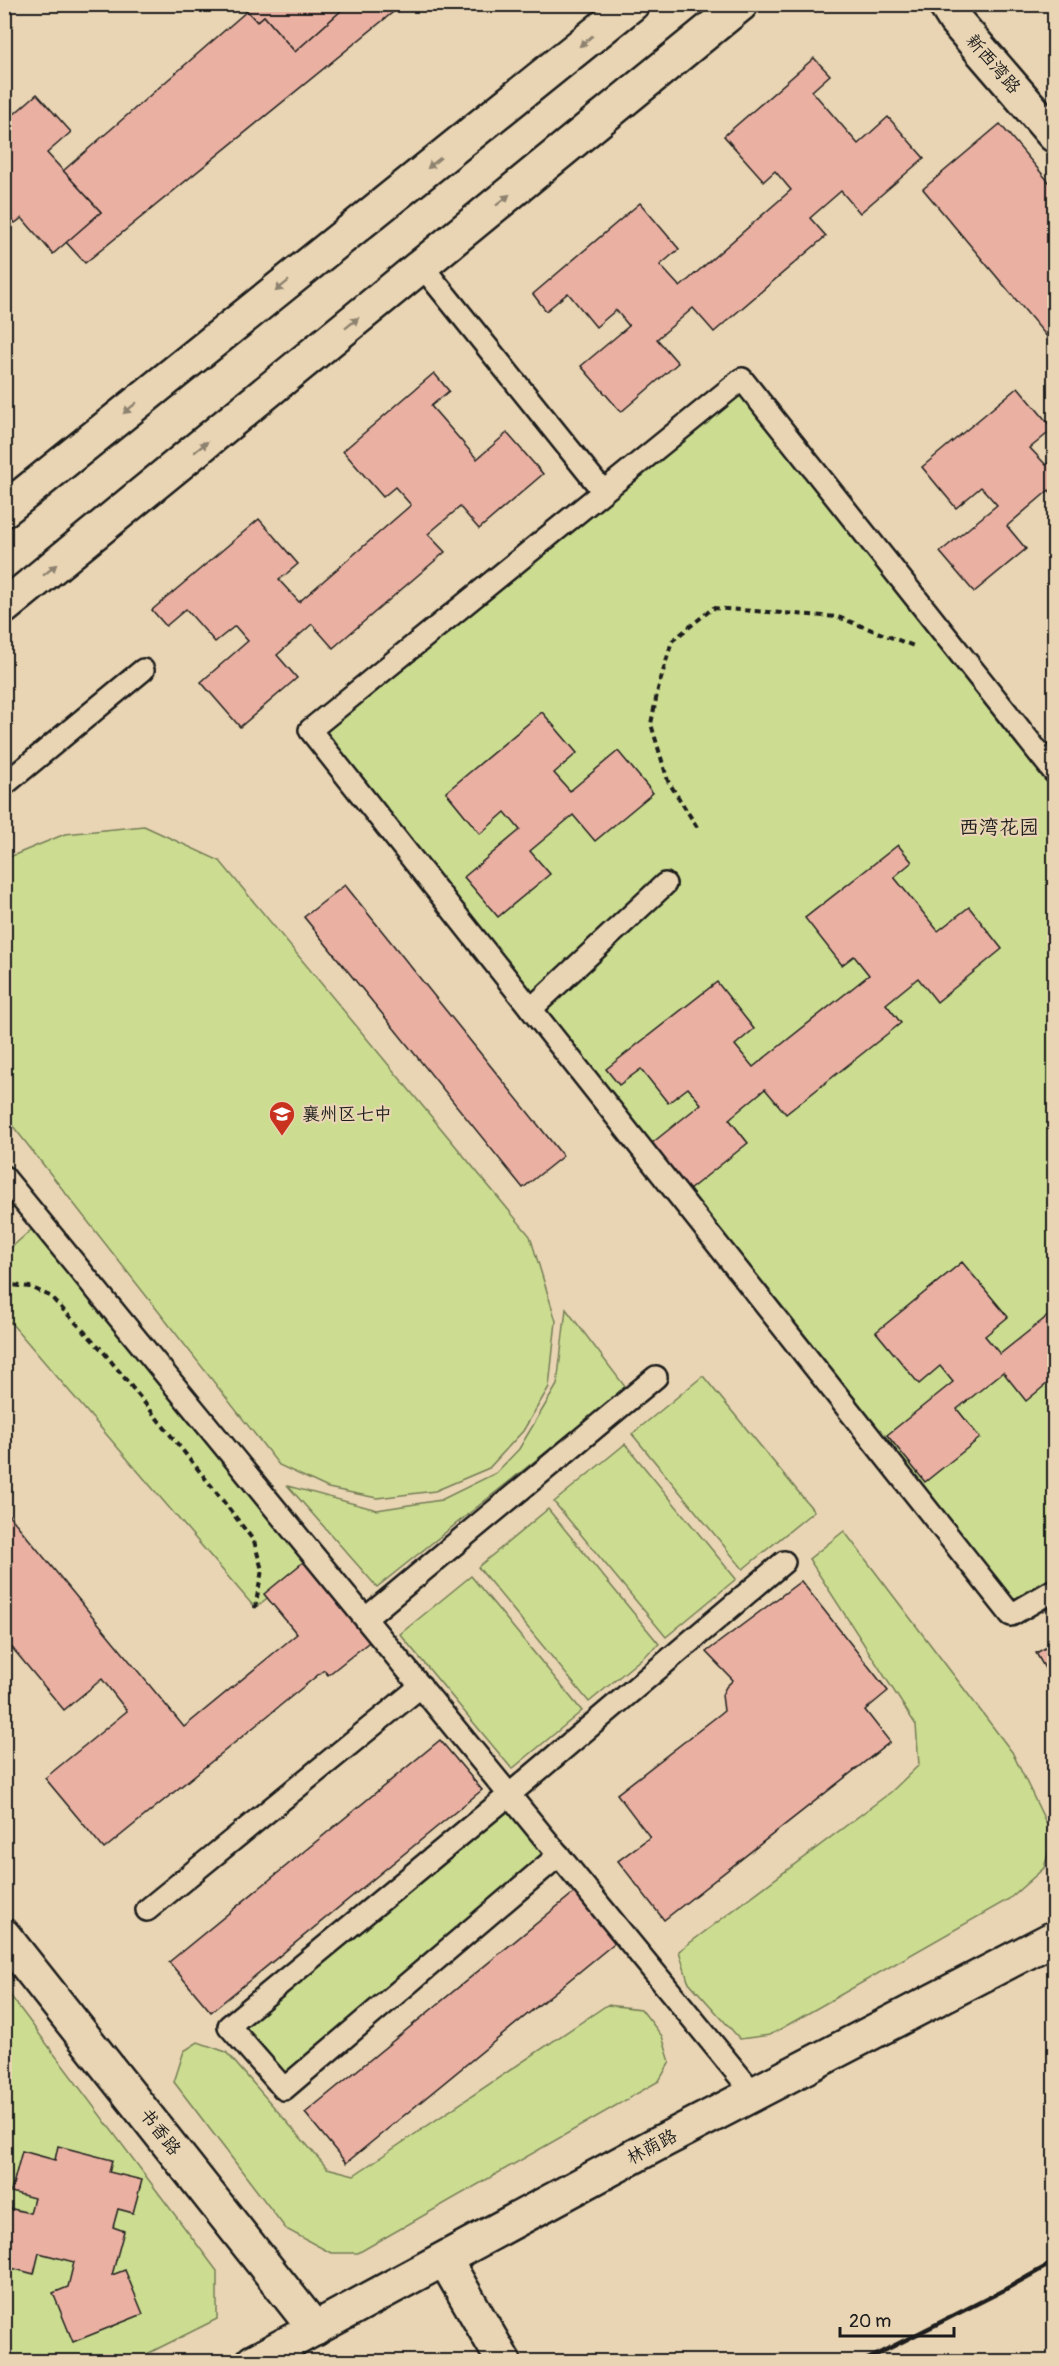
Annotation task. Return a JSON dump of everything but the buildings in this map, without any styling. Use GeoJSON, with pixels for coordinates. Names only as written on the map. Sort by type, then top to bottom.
{"type":"FeatureCollection","features":[{"type":"Feature","properties":{"kind":"main road"},"geometry":{"type":"LineString","coordinates":[[4,510],[632,4]]}},
{"type":"Feature","properties":{"kind":"main road"},"geometry":{"type":"LineString","coordinates":[[4,607],[741,4]]}},
{"type":"Feature","properties":{"kind":"main road","name":"新西湾路"},"geometry":{"type":"LineString","coordinates":[[944,10],[1054,135]]}},
{"type":"Feature","properties":{"kind":"main road","name":"书香路"},"geometry":{"type":"LineString","coordinates":[[4,1936],[315,2329]]}},
{"type":"Feature","properties":{"kind":"main road","name":"林荫路"},"geometry":{"type":"LineString","coordinates":[[253,2361],[445,2260],[653,2146],[1054,1938]]}},
{"type":"Feature","properties":{"kind":"main road"},"geometry":{"type":"LineString","coordinates":[[445,2260],[504,2361]]}},
{"type":"Feature","properties":{"kind":"lane"},"geometry":{"type":"LineString","coordinates":[[422,266],[603,491]]}},
{"type":"Feature","properties":{"kind":"lane"},"geometry":{"type":"LineString","coordinates":[[1054,772],[742,379],[310,730],[1011,1615],[1054,1590]]}},
{"type":"Feature","properties":{"kind":"lane"},"geometry":{"type":"LineString","coordinates":[[4,785],[143,670]]}},
{"type":"Feature","properties":{"kind":"lane"},"geometry":{"type":"LineString","coordinates":[[531,1009],[665,884]]}},
{"type":"Feature","properties":{"kind":"lane"},"geometry":{"type":"LineString","coordinates":[[4,1177],[754,2094]]}},
{"type":"Feature","properties":{"kind":"lane"},"geometry":{"type":"LineString","coordinates":[[366,1618],[656,1377]]}},
{"type":"Feature","properties":{"kind":"lane"},"geometry":{"type":"LineString","coordinates":[[559,1855],[284,2089],[229,2026],[509,1795],[784,1562]]}},
{"type":"Feature","properties":{"kind":"lane"},"geometry":{"type":"LineString","coordinates":[[147,1910],[421,1686]]}},
{"type":"Feature","properties":{"kind":"path"},"geometry":{"type":"LineString","coordinates":[[696,827],[668,781],[651,724],[672,641],[713,608],[838,616],[915,646]]}},
{"type":"Feature","properties":{"kind":"path"},"geometry":{"type":"LineString","coordinates":[[4,1284],[30,1287],[50,1296],[102,1350],[234,1515],[254,1541],[262,1570],[255,1608]]}},
{"type":"Feature","properties":{"kind":"green space"},"geometry":{"type":"Polygon","coordinates":[[[742,379],[1054,772],[1054,1590],[1011,1615],[310,730],[742,379]]]}},
{"type":"Feature","properties":{"kind":"green space"},"geometry":{"type":"Polygon","coordinates":[[[144,826],[220,861],[530,1236],[556,1321],[549,1387],[523,1431],[489,1468],[435,1491],[377,1498],[328,1488],[279,1465],[5,1116],[5,863],[12,856],[65,834],[144,826]]]}},
{"type":"Feature","properties":{"kind":"green space"},"geometry":{"type":"Polygon","coordinates":[[[41,1221],[317,1557],[255,1608],[5,1316],[4,1254],[41,1221]]]}},
{"type":"Feature","properties":{"kind":"green space"},"geometry":{"type":"Polygon","coordinates":[[[566,1309],[626,1388],[377,1587],[288,1486],[377,1510],[441,1500],[496,1473],[519,1449],[557,1385],[566,1309]]]}},
{"type":"Feature","properties":{"kind":"green space"},"geometry":{"type":"Polygon","coordinates":[[[703,1376],[814,1511],[743,1569],[632,1434],[703,1376]]]}},
{"type":"Feature","properties":{"kind":"green space"},"geometry":{"type":"Polygon","coordinates":[[[625,1444],[736,1579],[666,1637],[554,1502],[625,1444]]]}},
{"type":"Feature","properties":{"kind":"green space"},"geometry":{"type":"Polygon","coordinates":[[[548,1509],[659,1644],[589,1702],[478,1567],[548,1509]]]}},
{"type":"Feature","properties":{"kind":"green space"},"geometry":{"type":"Polygon","coordinates":[[[844,1531],[1012,1752],[1053,1837],[1044,1868],[1009,1899],[770,2035],[740,2039],[688,1981],[679,1951],[891,1792],[919,1765],[916,1725],[809,1559],[844,1531]]]}},
{"type":"Feature","properties":{"kind":"green space"},"geometry":{"type":"Polygon","coordinates":[[[471,1576],[582,1711],[512,1769],[400,1634],[471,1576]]]}},
{"type":"Feature","properties":{"kind":"green space"},"geometry":{"type":"Polygon","coordinates":[[[509,1795],[559,1855],[284,2089],[229,2026],[509,1795]]]}},
{"type":"Feature","properties":{"kind":"green space"},"geometry":{"type":"Polygon","coordinates":[[[4,1987],[217,2271],[217,2319],[133,2361],[5,2361],[4,1987]]]}},
{"type":"Feature","properties":{"kind":"green space"},"geometry":{"type":"Polygon","coordinates":[[[607,2005],[641,2009],[662,2036],[670,2062],[659,2081],[358,2253],[331,2253],[286,2229],[174,2082],[184,2051],[198,2042],[226,2052],[327,2168],[354,2175],[607,2005]]]}},
{"type":"Feature","properties":{"kind":"railway"},"geometry":{"type":"LineString","coordinates":[[862,2362],[1054,2262]]}},
{"type":"Feature","properties":{"kind":"place","name":"襄州区七中"},"geometry":{"type":"Point","coordinates":[282,1137]}},
{"type":"Feature","properties":{"kind":"district","name":"西湾花园"},"geometry":{"type":"Point","coordinates":[999,827]}}]}
